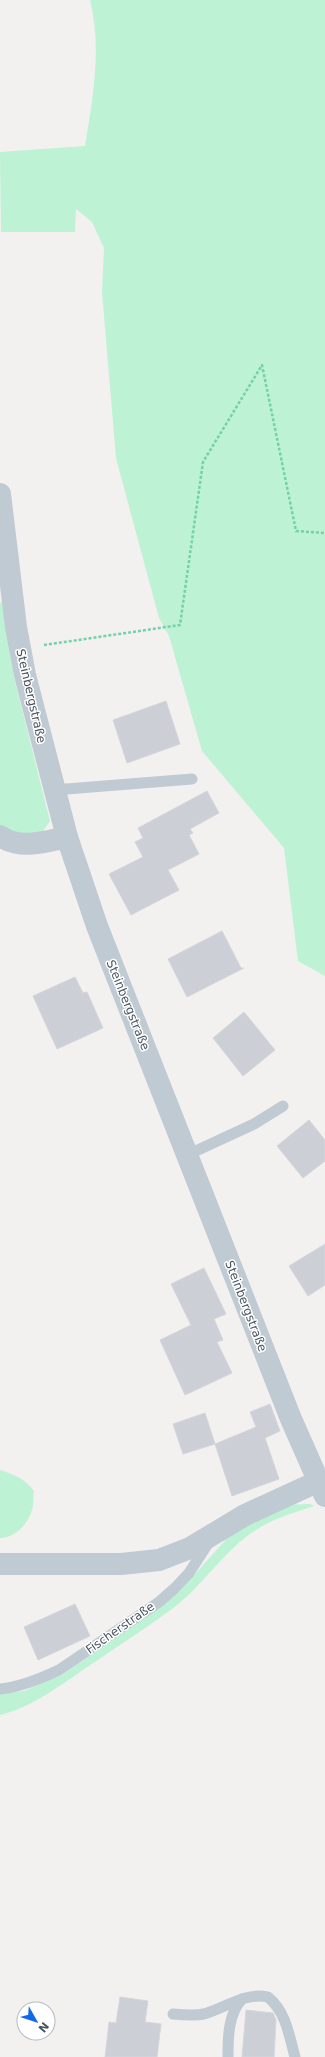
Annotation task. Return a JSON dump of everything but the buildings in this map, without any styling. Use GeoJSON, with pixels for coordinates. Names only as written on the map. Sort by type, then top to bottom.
{"type":"FeatureCollection","features":[{"type":"Feature","properties":{"kind":"street","name":"Steinbergstraße"},"geometry":{"type":"LineString","coordinates":[[0,494],[20,649],[25,675],[67,837],[97,926],[290,1419],[323,1490]]}},
{"type":"Feature","properties":{"kind":"street"},"geometry":{"type":"LineString","coordinates":[[0,836],[16,843],[30,844],[67,837]]}},
{"type":"Feature","properties":{"kind":"street","name":"Fischerstraße"},"geometry":{"type":"LineString","coordinates":[[0,1564],[141,1563],[176,1554],[258,1508],[323,1490]]}},
{"type":"Feature","properties":{"kind":"lane"},"geometry":{"type":"LineString","coordinates":[[54,790],[192,779]]}},
{"type":"Feature","properties":{"kind":"lane"},"geometry":{"type":"LineString","coordinates":[[187,1155],[254,1124],[283,1106]]}},
{"type":"Feature","properties":{"kind":"lane","name":"Fischerstraße"},"geometry":{"type":"LineString","coordinates":[[0,1689],[22,1685],[41,1679],[59,1670],[159,1602],[189,1573],[215,1533]]}},
{"type":"Feature","properties":{"kind":"lane"},"geometry":{"type":"LineString","coordinates":[[173,2014],[204,2014],[242,1999],[261,1995],[268,1997],[274,2002],[283,2015],[295,2057]]}},
{"type":"Feature","properties":{"kind":"lane"},"geometry":{"type":"LineString","coordinates":[[228,2057],[229,2033],[233,2013],[236,2005],[242,1999]]}},
{"type":"Feature","properties":{"kind":"path"},"geometry":{"type":"LineString","coordinates":[[20,649],[180,625],[204,462],[262,365],[296,531],[325,533]]}},
{"type":"Feature","properties":{"kind":"green space"},"geometry":{"type":"Polygon","coordinates":[[[90,0],[325,0],[325,976],[298,961],[284,848],[202,751],[169,636],[159,618],[116,458],[102,292],[104,248],[92,222],[76,209],[75,232],[1,232],[0,152],[85,146],[91,110],[96,55],[94,18],[90,0]]]}},
{"type":"Feature","properties":{"kind":"green space"},"geometry":{"type":"Polygon","coordinates":[[[2,602],[14,677],[50,821],[43,831],[32,837],[0,828],[0,603],[2,602]]]}},
{"type":"Feature","properties":{"kind":"green space"},"geometry":{"type":"Polygon","coordinates":[[[0,1470],[19,1478],[27,1483],[34,1491],[32,1510],[24,1525],[11,1536],[0,1538],[0,1470]]]}},
{"type":"Feature","properties":{"kind":"green space"},"geometry":{"type":"Polygon","coordinates":[[[310,1504],[314,1506],[270,1522],[244,1538],[183,1600],[138,1633],[32,1703],[0,1715],[0,1694],[24,1691],[62,1675],[162,1606],[179,1592],[229,1536],[283,1505],[310,1504]]]}}]}
